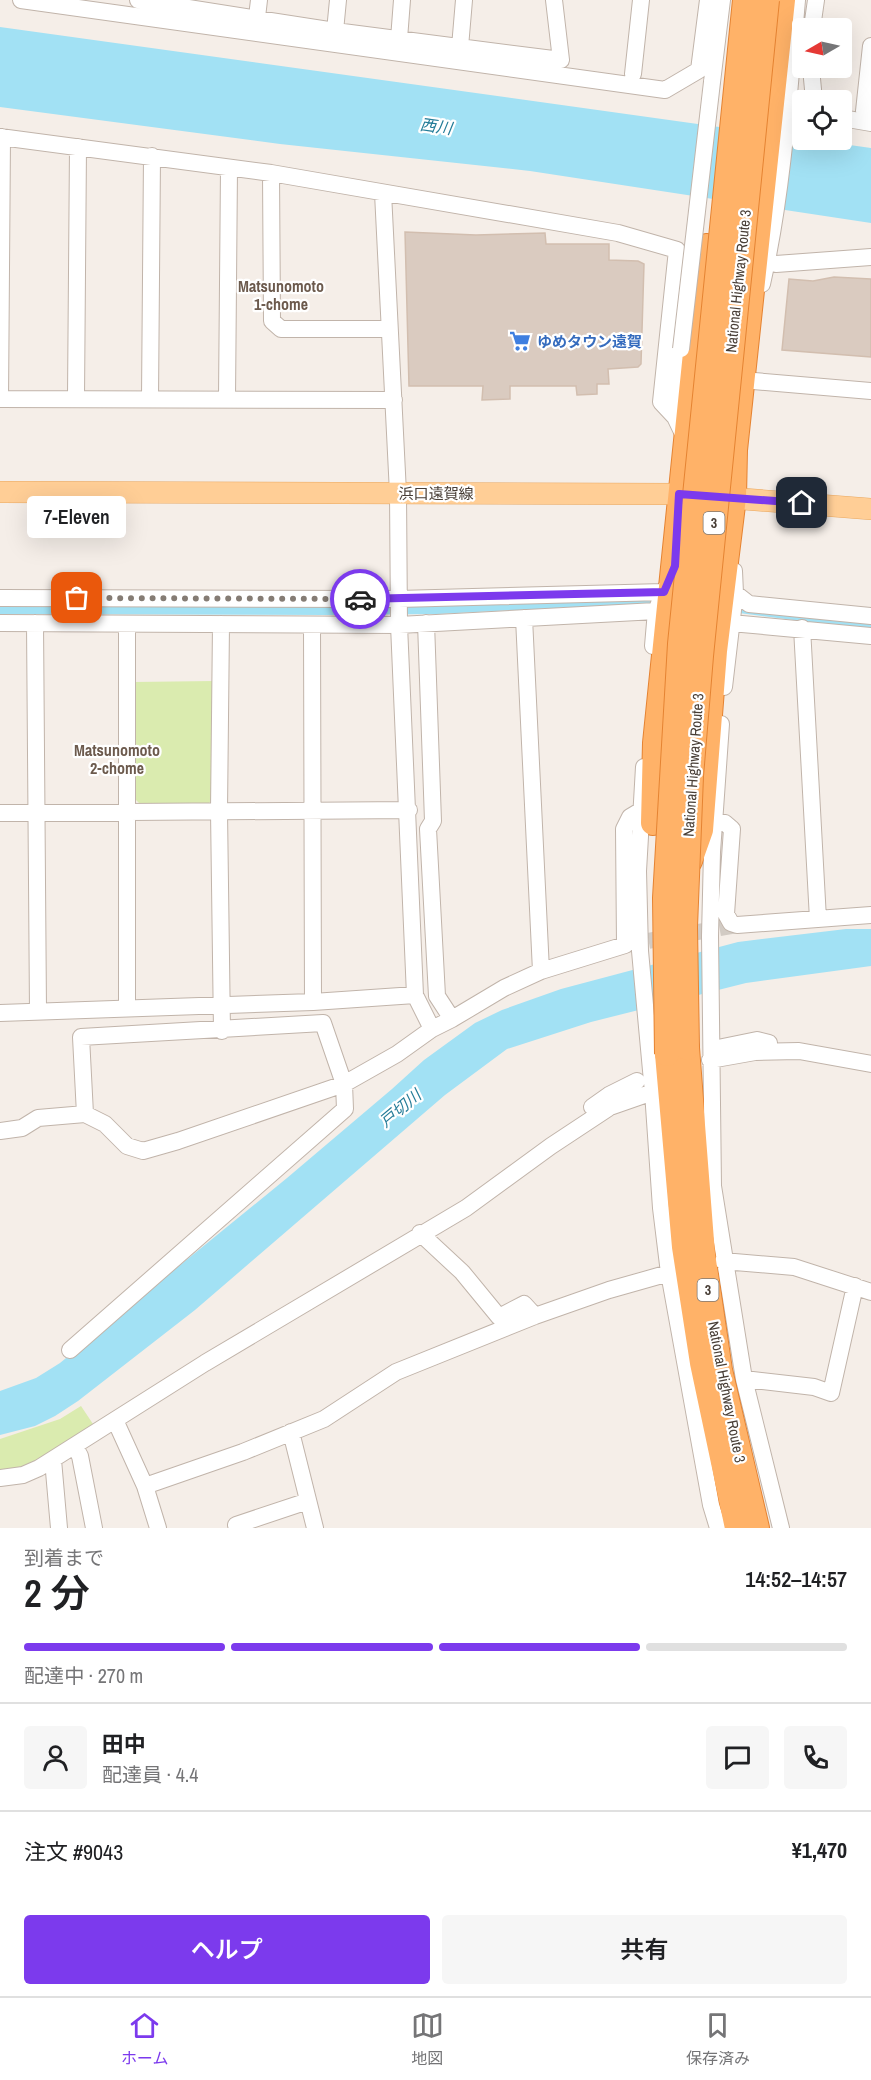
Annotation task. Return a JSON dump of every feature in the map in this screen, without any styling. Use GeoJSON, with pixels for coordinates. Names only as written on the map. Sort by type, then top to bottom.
{"type":"FeatureCollection","features":[{"type":"Feature","properties":{"kind":"highway","name":"3"},"geometry":{"type":"LineString","coordinates":[[680,428],[729,60],[743,0]]}},
{"type":"Feature","properties":{"kind":"highway","name":"National Highway Route 3"},"geometry":{"type":"LineString","coordinates":[[737,1528],[702,1363],[684,1247],[667,1045],[665,898],[680,644],[743,0]]}},
{"type":"Feature","properties":{"kind":"highway","name":"National Highway Route 3"},"geometry":{"type":"LineString","coordinates":[[757,1528],[717,1347],[667,1045],[685,927],[691,776],[702,645],[767,0]]}},
{"type":"Feature","properties":{"kind":"highway"},"geometry":{"type":"LineString","coordinates":[[783,0],[798,90]]}},
{"type":"Feature","properties":{"kind":"highway"},"geometry":{"type":"LineString","coordinates":[[687,868],[708,826],[724,566],[734,497],[735,450],[750,301],[767,255],[792,124]]}},
{"type":"Feature","properties":{"kind":"highway"},"geometry":{"type":"LineString","coordinates":[[667,1045],[654,934],[646,817],[675,566],[680,428]]}},
{"type":"Feature","properties":{"kind":"main road","name":"浜口遠賀線"},"geometry":{"type":"LineString","coordinates":[[0,492],[679,494],[871,509]]}},
{"type":"Feature","properties":{"kind":"street"},"geometry":{"type":"LineString","coordinates":[[21,0],[665,90],[699,70],[708,0]]}},
{"type":"Feature","properties":{"kind":"street"},"geometry":{"type":"LineString","coordinates":[[138,0],[190,3],[335,31],[561,60],[554,0]]}},
{"type":"Feature","properties":{"kind":"street"},"geometry":{"type":"LineString","coordinates":[[257,17],[259,0]]}},
{"type":"Feature","properties":{"kind":"street"},"geometry":{"type":"LineString","coordinates":[[335,31],[338,0]]}},
{"type":"Feature","properties":{"kind":"street"},"geometry":{"type":"LineString","coordinates":[[399,39],[402,0]]}},
{"type":"Feature","properties":{"kind":"street"},"geometry":{"type":"LineString","coordinates":[[460,47],[464,0]]}},
{"type":"Feature","properties":{"kind":"street"},"geometry":{"type":"LineString","coordinates":[[633,74],[641,0]]}},
{"type":"Feature","properties":{"kind":"street"},"geometry":{"type":"LineString","coordinates":[[680,428],[681,349],[722,0]]}},
{"type":"Feature","properties":{"kind":"street"},"geometry":{"type":"LineString","coordinates":[[797,0],[798,90]]}},
{"type":"Feature","properties":{"kind":"street"},"geometry":{"type":"LineString","coordinates":[[813,18],[816,0]]}},
{"type":"Feature","properties":{"kind":"street"},"geometry":{"type":"LineString","coordinates":[[871,46],[864,111],[871,112]]}},
{"type":"Feature","properties":{"kind":"street"},"geometry":{"type":"LineString","coordinates":[[852,120],[871,123]]}},
{"type":"Feature","properties":{"kind":"street"},"geometry":{"type":"LineString","coordinates":[[394,400],[0,399],[1,137],[271,173],[618,233],[677,250],[661,402],[680,428]]}},
{"type":"Feature","properties":{"kind":"street"},"geometry":{"type":"LineString","coordinates":[[76,398],[78,147]]}},
{"type":"Feature","properties":{"kind":"street"},"geometry":{"type":"LineString","coordinates":[[150,399],[152,156]]}},
{"type":"Feature","properties":{"kind":"street"},"geometry":{"type":"LineString","coordinates":[[227,399],[229,168]]}},
{"type":"Feature","properties":{"kind":"street"},"geometry":{"type":"LineString","coordinates":[[271,173],[272,321],[281,329],[389,328]]}},
{"type":"Feature","properties":{"kind":"street"},"geometry":{"type":"LineString","coordinates":[[383,193],[398,493],[398,599],[416,995],[432,1029]]}},
{"type":"Feature","properties":{"kind":"street"},"geometry":{"type":"LineString","coordinates":[[767,255],[871,257]]}},
{"type":"Feature","properties":{"kind":"street"},"geometry":{"type":"LineString","coordinates":[[742,380],[871,391]]}},
{"type":"Feature","properties":{"kind":"street"},"geometry":{"type":"LineString","coordinates":[[675,566],[656,611],[646,817],[638,871],[640,951],[667,1045],[653,1092],[661,1208],[669,1273],[711,1505],[718,1528]]}},
{"type":"Feature","properties":{"kind":"street"},"geometry":{"type":"LineString","coordinates":[[724,566],[734,570],[735,593],[708,826],[713,1186],[723,1261],[744,1379],[781,1528]]}},
{"type":"Feature","properties":{"kind":"street"},"geometry":{"type":"LineString","coordinates":[[0,598],[398,599],[664,592]]}},
{"type":"Feature","properties":{"kind":"street"},"geometry":{"type":"LineString","coordinates":[[735,593],[749,604],[871,616]]}},
{"type":"Feature","properties":{"kind":"street"},"geometry":{"type":"LineString","coordinates":[[0,623],[399,625],[656,611]]}},
{"type":"Feature","properties":{"kind":"street"},"geometry":{"type":"LineString","coordinates":[[524,618],[541,971]]}},
{"type":"Feature","properties":{"kind":"street"},"geometry":{"type":"LineString","coordinates":[[35,623],[38,1011]]}},
{"type":"Feature","properties":{"kind":"street"},"geometry":{"type":"LineString","coordinates":[[731,623],[871,636]]}},
{"type":"Feature","properties":{"kind":"street"},"geometry":{"type":"LineString","coordinates":[[221,624],[219,811],[222,1031]]}},
{"type":"Feature","properties":{"kind":"street"},"geometry":{"type":"LineString","coordinates":[[426,624],[434,821],[428,829],[436,996],[452,1019]]}},
{"type":"Feature","properties":{"kind":"street"},"geometry":{"type":"LineString","coordinates":[[127,625],[127,1007]]}},
{"type":"Feature","properties":{"kind":"street"},"geometry":{"type":"LineString","coordinates":[[312,625],[313,1002]]}},
{"type":"Feature","properties":{"kind":"street"},"geometry":{"type":"LineString","coordinates":[[802,628],[818,919]]}},
{"type":"Feature","properties":{"kind":"street"},"geometry":{"type":"LineString","coordinates":[[0,813],[409,810]]}},
{"type":"Feature","properties":{"kind":"street"},"geometry":{"type":"LineString","coordinates":[[0,1131],[22,1128],[38,1118],[85,1114],[105,1124],[127,1146],[143,1151],[344,1084],[397,1054],[432,1029],[504,988],[541,971],[625,945],[624,829],[630,818],[646,817]]}},
{"type":"Feature","properties":{"kind":"street"},"geometry":{"type":"LineString","coordinates":[[708,826],[725,823],[732,829],[726,914],[731,923],[736,925],[871,915]]}},
{"type":"Feature","properties":{"kind":"street"},"geometry":{"type":"LineString","coordinates":[[0,1013],[313,1002],[416,995]]}},
{"type":"Feature","properties":{"kind":"street"},"geometry":{"type":"LineString","coordinates":[[70,1350],[345,1109],[344,1084],[323,1023],[222,1031],[81,1037],[85,1114]]}},
{"type":"Feature","properties":{"kind":"street"},"geometry":{"type":"LineString","coordinates":[[711,1055],[799,1051],[871,1064]]}},
{"type":"Feature","properties":{"kind":"street"},"geometry":{"type":"LineString","coordinates":[[551,1146],[565,1127],[609,1095],[637,1081]]}},
{"type":"Feature","properties":{"kind":"street"},"geometry":{"type":"LineString","coordinates":[[0,1478],[23,1475],[75,1447],[115,1419],[492,1191],[551,1146],[610,1107],[653,1092]]}},
{"type":"Feature","properties":{"kind":"street"},"geometry":{"type":"LineString","coordinates":[[420,1233],[462,1272],[499,1317],[524,1304],[535,1316]]}},
{"type":"Feature","properties":{"kind":"street"},"geometry":{"type":"LineString","coordinates":[[723,1261],[794,1267],[871,1292]]}},
{"type":"Feature","properties":{"kind":"street"},"geometry":{"type":"LineString","coordinates":[[145,1486],[221,1460],[324,1419],[396,1372],[535,1316],[609,1290],[669,1273]]}},
{"type":"Feature","properties":{"kind":"street"},"geometry":{"type":"LineString","coordinates":[[744,1379],[814,1387],[831,1393],[855,1286]]}},
{"type":"Feature","properties":{"kind":"street"},"geometry":{"type":"LineString","coordinates":[[115,1419],[145,1486],[158,1528]]}},
{"type":"Feature","properties":{"kind":"street"},"geometry":{"type":"LineString","coordinates":[[291,1432],[315,1528]]}},
{"type":"Feature","properties":{"kind":"street"},"geometry":{"type":"LineString","coordinates":[[75,1447],[80,1456],[94,1528]]}},
{"type":"Feature","properties":{"kind":"street"},"geometry":{"type":"LineString","coordinates":[[53,1460],[60,1528]]}},
{"type":"Feature","properties":{"kind":"street"},"geometry":{"type":"LineString","coordinates":[[237,1528],[236,1525],[308,1501]]}},
{"type":"Feature","properties":{"kind":"green space"},"geometry":{"type":"Polygon","coordinates":[[[214,681],[212,800],[206,806],[143,807],[135,799],[133,682],[214,681]]]}},
{"type":"Feature","properties":{"kind":"green space"},"geometry":{"type":"Polygon","coordinates":[[[81,1406],[93,1424],[83,1432],[39,1461],[14,1469],[0,1469],[0,1439],[60,1419],[81,1406]]]}},
{"type":"Feature","properties":{"kind":"water","name":"西川"},"geometry":{"type":"Polygon","coordinates":[[[0,27],[792,137],[792,150],[852,150],[852,145],[871,148],[871,223],[530,171],[280,144],[0,107],[0,27]]]}},
{"type":"Feature","properties":{"kind":"water"},"geometry":{"type":"Polygon","coordinates":[[[651,595],[871,621],[871,630],[693,607],[574,607],[438,614],[0,614],[0,603],[651,595]]]}},
{"type":"Feature","properties":{"kind":"water","name":"戸切川"},"geometry":{"type":"Polygon","coordinates":[[[846,929],[871,929],[871,966],[746,983],[591,1022],[507,1049],[445,1095],[195,1310],[78,1401],[35,1426],[0,1435],[0,1391],[36,1378],[60,1363],[287,1178],[424,1060],[475,1023],[502,1010],[561,989],[738,942],[846,929]]]}},
{"type":"Feature","properties":{"kind":"building","name":"ゆめタウン遠賀"},"geometry":{"type":"Polygon","coordinates":[[[405,232],[476,235],[545,233],[546,244],[609,244],[609,260],[638,261],[644,264],[641,364],[638,367],[608,369],[609,384],[597,384],[597,394],[577,395],[576,386],[510,386],[510,399],[482,400],[483,386],[409,386],[405,232]]]}},
{"type":"Feature","properties":{"kind":"building"},"geometry":{"type":"Polygon","coordinates":[[[834,277],[871,279],[871,357],[782,350],[789,279],[813,281],[834,277]]]}},
{"type":"Feature","properties":{"kind":"tunnel"},"geometry":{"type":"LineString","coordinates":[[625,945],[737,925]]}},
{"type":"Feature","properties":{"kind":"way so far"},"geometry":{"type":"LineString","coordinates":[[77,598],[360,599]]}},
{"type":"Feature","properties":{"kind":"place","name":"ゆめタウン遠賀"},"geometry":{"type":"Point","coordinates":[520,341]}},
{"type":"Feature","properties":{"kind":"place","name":"7-Eleven"},"geometry":{"type":"Point","coordinates":[77,598]}},
{"type":"Feature","properties":{"kind":"district","name":"Matsunomoto 1-chome"},"geometry":{"type":"Point","coordinates":[281,295]}},
{"type":"Feature","properties":{"kind":"district","name":"Matsunomoto 2-chome"},"geometry":{"type":"Point","coordinates":[117,759]}},
{"type":"Feature","properties":{"kind":"route"},"geometry":{"type":"LineString","coordinates":[[360,599],[664,592],[675,566],[679,494],[802,503]]}}]}
